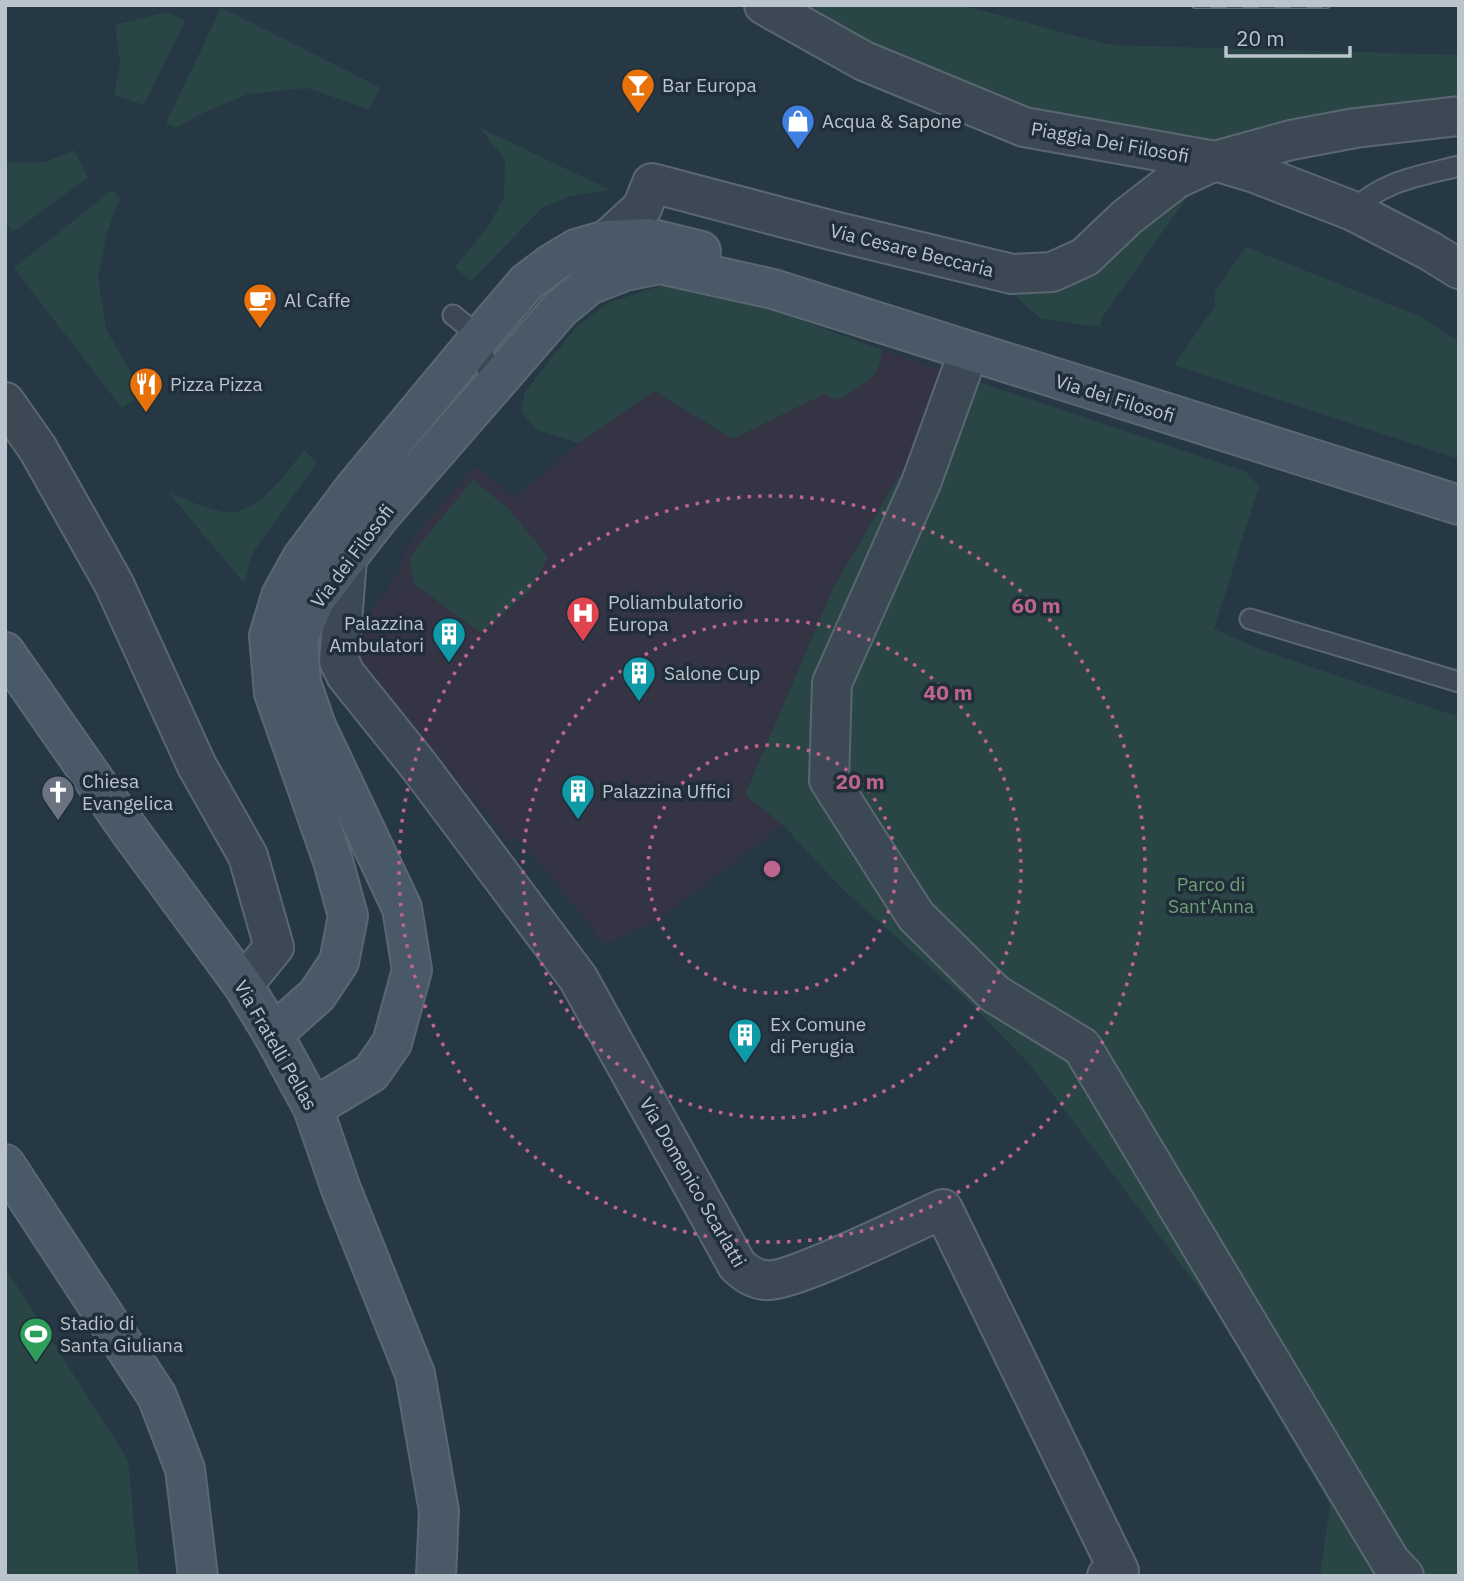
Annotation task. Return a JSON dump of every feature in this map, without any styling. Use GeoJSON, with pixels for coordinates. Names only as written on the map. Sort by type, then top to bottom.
{"type":"FeatureCollection","features":[{"type":"Feature","properties":{"kind":"street","name":"Piaggia Dei Filosofi"},"geometry":{"type":"LineString","coordinates":[[764,5],[864,61],[1024,127],[1215,161],[1252,172],[1353,211],[1459,269]]}},
{"type":"Feature","properties":{"kind":"street"},"geometry":{"type":"LineString","coordinates":[[1215,161],[1355,128],[1459,116]]}},
{"type":"Feature","properties":{"kind":"street","name":"Via Cesare Beccaria"},"geometry":{"type":"LineString","coordinates":[[607,240],[642,208],[652,183],[1012,274],[1052,272],[1085,257],[1127,217],[1176,179],[1215,161]]}},
{"type":"Feature","properties":{"kind":"street","name":"Via dei Filosofi"},"geometry":{"type":"LineString","coordinates":[[273,1034],[317,995],[339,961],[348,916],[333,861],[274,693],[269,636],[281,596],[302,558],[353,490],[467,326],[551,264],[576,250],[607,240],[648,238],[708,252],[772,289]]}},
{"type":"Feature","properties":{"kind":"street","name":"Via dei Filosofi"},"geometry":{"type":"LineString","coordinates":[[313,1108],[371,1073],[392,1043],[412,970],[402,908],[316,726],[301,683],[298,639],[315,600],[379,517],[560,309],[589,285],[625,271],[660,264],[772,289],[1459,505]]}},
{"type":"Feature","properties":{"kind":"street"},"geometry":{"type":"LineString","coordinates":[[962,370],[921,484],[832,683],[830,780],[916,916],[995,994],[1082,1047],[1390,1561],[1404,1576]]}},
{"type":"Feature","properties":{"kind":"street"},"geometry":{"type":"LineString","coordinates":[[5,402],[38,449],[114,584],[197,766],[248,856],[274,947],[243,985]]}},
{"type":"Feature","properties":{"kind":"street","name":"Via Domenico Scarlatti"},"geometry":{"type":"LineString","coordinates":[[346,558],[340,661],[346,675],[419,766],[578,978],[737,1265],[746,1274],[767,1281],[795,1274],[943,1209],[1119,1571],[1107,1576]]}},
{"type":"Feature","properties":{"kind":"street","name":"Via Fratelli Pellas"},"geometry":{"type":"LineString","coordinates":[[5,652],[129,830],[243,985],[313,1108],[341,1189],[415,1374],[439,1511],[436,1576]]}},
{"type":"Feature","properties":{"kind":"street"},"geometry":{"type":"LineString","coordinates":[[5,1164],[157,1396],[185,1469],[198,1576]]}},
{"type":"Feature","properties":{"kind":"lane"},"geometry":{"type":"LineString","coordinates":[[1353,211],[1366,197],[1385,186],[1419,186],[1459,166]]}},
{"type":"Feature","properties":{"kind":"lane"},"geometry":{"type":"LineString","coordinates":[[467,326],[491,389]]}},
{"type":"Feature","properties":{"kind":"lane"},"geometry":{"type":"LineString","coordinates":[[1250,619],[1459,682]]}},
{"type":"Feature","properties":{"kind":"shaded area","name":"Poliambulatorio Europa"},"geometry":{"type":"Polygon","coordinates":[[[882,350],[958,375],[833,588],[745,794],[783,825],[656,921],[605,944],[519,837],[510,843],[352,653],[375,605],[398,575],[408,544],[475,466],[515,498],[579,443],[654,391],[733,439],[880,364],[882,350]]]}},
{"type":"Feature","properties":{"kind":"green space"},"geometry":{"type":"Polygon","coordinates":[[[795,5],[961,5],[1110,45],[1459,55],[1459,102],[1200,144],[1044,117],[844,34],[795,5]]]}},
{"type":"Feature","properties":{"kind":"green space"},"geometry":{"type":"Polygon","coordinates":[[[221,8],[381,88],[368,109],[307,88],[248,94],[175,128],[166,123],[221,8]]]}},
{"type":"Feature","properties":{"kind":"green space"},"geometry":{"type":"Polygon","coordinates":[[[167,12],[185,21],[144,105],[114,95],[120,64],[115,25],[167,12]]]}},
{"type":"Feature","properties":{"kind":"green space"},"geometry":{"type":"Polygon","coordinates":[[[479,127],[610,190],[571,196],[543,207],[471,281],[455,267],[487,228],[504,198],[505,160],[479,127]]]}},
{"type":"Feature","properties":{"kind":"green space"},"geometry":{"type":"Polygon","coordinates":[[[74,150],[88,178],[13,232],[5,222],[5,163],[45,162],[74,150]]]}},
{"type":"Feature","properties":{"kind":"green space"},"geometry":{"type":"Polygon","coordinates":[[[1201,177],[1102,318],[1100,327],[1041,319],[1003,285],[1201,177]]]}},
{"type":"Feature","properties":{"kind":"green space"},"geometry":{"type":"Polygon","coordinates":[[[112,190],[120,198],[108,230],[98,276],[106,329],[143,394],[122,408],[14,268],[112,190]]]}},
{"type":"Feature","properties":{"kind":"green space"},"geometry":{"type":"Polygon","coordinates":[[[1246,247],[1421,317],[1459,342],[1459,459],[1174,365],[1215,306],[1215,291],[1246,247]]]}},
{"type":"Feature","properties":{"kind":"green space"},"geometry":{"type":"Polygon","coordinates":[[[662,285],[751,302],[882,350],[880,361],[873,376],[837,400],[824,394],[733,439],[654,391],[579,443],[536,430],[521,411],[525,392],[576,327],[608,303],[662,285]]]}},
{"type":"Feature","properties":{"kind":"green space","name":"Parco di Sant'Anna"},"geometry":{"type":"Polygon","coordinates":[[[958,375],[1246,472],[1259,486],[1214,629],[1264,651],[1459,717],[1459,1576],[1320,1576],[1330,1505],[1215,1310],[1033,1068],[967,1000],[842,889],[783,825],[745,795],[833,588],[958,375]]]}},
{"type":"Feature","properties":{"kind":"green space"},"geometry":{"type":"Polygon","coordinates":[[[304,450],[317,463],[253,552],[244,583],[168,492],[211,509],[235,512],[266,495],[304,450]]]}},
{"type":"Feature","properties":{"kind":"green space"},"geometry":{"type":"Polygon","coordinates":[[[473,480],[508,508],[548,557],[530,591],[481,633],[414,584],[410,559],[473,480]]]}},
{"type":"Feature","properties":{"kind":"green space","name":"Stadio di Santa Giuliana"},"geometry":{"type":"Polygon","coordinates":[[[5,1267],[128,1460],[139,1576],[5,1576],[5,1267]]]}},
{"type":"Feature","properties":{"kind":"railway"},"geometry":{"type":"LineString","coordinates":[[1195,5],[1327,5]]}},
{"type":"Feature","properties":{"kind":"place","name":"Bar Europa"},"geometry":{"type":"Point","coordinates":[638,115]}},
{"type":"Feature","properties":{"kind":"place","name":"Acqua & Sapone"},"geometry":{"type":"Point","coordinates":[798,151]}},
{"type":"Feature","properties":{"kind":"place","name":"Al Caffe"},"geometry":{"type":"Point","coordinates":[260,330]}},
{"type":"Feature","properties":{"kind":"place","name":"Pizza Pizza"},"geometry":{"type":"Point","coordinates":[146,414]}},
{"type":"Feature","properties":{"kind":"place","name":"Poliambulatorio Europa"},"geometry":{"type":"Point","coordinates":[583,643]}},
{"type":"Feature","properties":{"kind":"place","name":"Palazzina Ambulatori"},"geometry":{"type":"Point","coordinates":[449,664]}},
{"type":"Feature","properties":{"kind":"place","name":"Salone Cup"},"geometry":{"type":"Point","coordinates":[639,703]}},
{"type":"Feature","properties":{"kind":"place","name":"Palazzina Uffici"},"geometry":{"type":"Point","coordinates":[578,821]}},
{"type":"Feature","properties":{"kind":"place","name":"Chiesa Evangelica"},"geometry":{"type":"Point","coordinates":[58,822]}},
{"type":"Feature","properties":{"kind":"place","name":"Ex Comune di Perugia"},"geometry":{"type":"Point","coordinates":[745,1065]}},
{"type":"Feature","properties":{"kind":"place","name":"Stadio di Santa Giuliana"},"geometry":{"type":"Point","coordinates":[36,1364]}}]}
